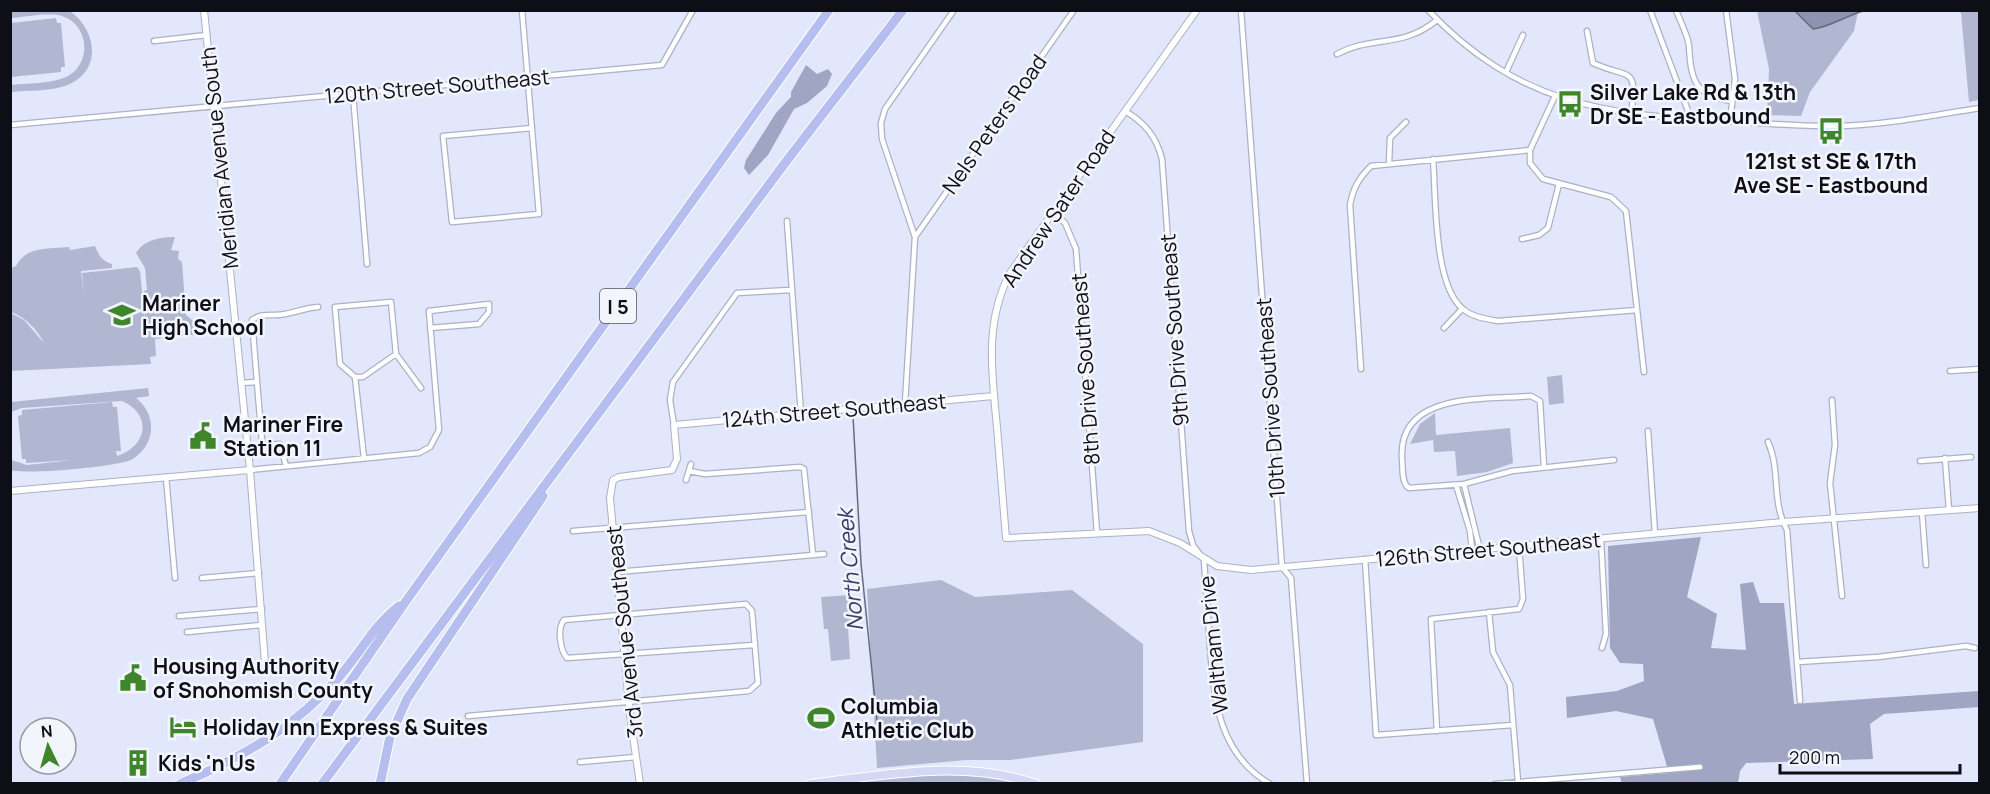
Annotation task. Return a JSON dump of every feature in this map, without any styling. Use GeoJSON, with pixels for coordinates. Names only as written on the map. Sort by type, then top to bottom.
{"type":"FeatureCollection","features":[{"type":"Feature","properties":{"kind":"highway","name":"I 5"},"geometry":{"type":"LineString","coordinates":[[280,783],[406,601],[829,10]]}},
{"type":"Feature","properties":{"kind":"highway","name":"I 5"},"geometry":{"type":"LineString","coordinates":[[322,783],[903,10]]}},
{"type":"Feature","properties":{"kind":"highway"},"geometry":{"type":"LineString","coordinates":[[380,783],[390,737],[407,699],[510,549],[577,442]]}},
{"type":"Feature","properties":{"kind":"highway"},"geometry":{"type":"LineString","coordinates":[[180,783],[246,753],[297,719],[341,675],[388,614],[406,601]]}},
{"type":"Feature","properties":{"kind":"main road"},"geometry":{"type":"LineString","coordinates":[[810,783],[959,770],[1036,783]]}},
{"type":"Feature","properties":{"kind":"street","name":"Meridian Avenue South"},"geometry":{"type":"LineString","coordinates":[[204,10],[250,470],[265,663]]}},
{"type":"Feature","properties":{"kind":"street"},"geometry":{"type":"LineString","coordinates":[[522,10],[528,78],[539,214],[452,222],[443,136],[532,128]]}},
{"type":"Feature","properties":{"kind":"street","name":"120th Street Southeast"},"geometry":{"type":"LineString","coordinates":[[10,125],[662,65],[693,10]]}},
{"type":"Feature","properties":{"kind":"street"},"geometry":{"type":"LineString","coordinates":[[905,404],[915,237],[886,153],[881,123],[885,109],[954,10]]}},
{"type":"Feature","properties":{"kind":"street","name":"Nels Peters Road"},"geometry":{"type":"LineString","coordinates":[[915,237],[1074,10]]}},
{"type":"Feature","properties":{"kind":"street","name":"Andrew Sater Road"},"geometry":{"type":"LineString","coordinates":[[1006,538],[994,396],[992,333],[1001,290],[1010,273],[1197,10]]}},
{"type":"Feature","properties":{"kind":"street","name":"10th Drive Southeast"},"geometry":{"type":"LineString","coordinates":[[1241,10],[1282,567],[1291,578],[1307,783]]}},
{"type":"Feature","properties":{"kind":"street"},"geometry":{"type":"LineString","coordinates":[[1428,10],[1437,20],[1506,72],[1555,96],[1591,108],[1631,115],[1840,126],[1980,108]]}},
{"type":"Feature","properties":{"kind":"street"},"geometry":{"type":"LineString","coordinates":[[1650,10],[1691,119]]}},
{"type":"Feature","properties":{"kind":"street"},"geometry":{"type":"LineString","coordinates":[[1676,10],[1689,45],[1688,58],[1700,90],[1714,98],[1732,101]]}},
{"type":"Feature","properties":{"kind":"street"},"geometry":{"type":"LineString","coordinates":[[1726,10],[1735,79],[1730,121]]}},
{"type":"Feature","properties":{"kind":"street"},"geometry":{"type":"LineString","coordinates":[[1336,54],[1353,45],[1390,42],[1422,33],[1437,20]]}},
{"type":"Feature","properties":{"kind":"street"},"geometry":{"type":"LineString","coordinates":[[1587,31],[1593,63],[1626,72],[1630,77],[1634,89],[1631,115]]}},
{"type":"Feature","properties":{"kind":"street"},"geometry":{"type":"LineString","coordinates":[[154,41],[207,35]]}},
{"type":"Feature","properties":{"kind":"street"},"geometry":{"type":"LineString","coordinates":[[1506,72],[1523,35]]}},
{"type":"Feature","properties":{"kind":"street"},"geometry":{"type":"LineString","coordinates":[[353,94],[367,264]]}},
{"type":"Feature","properties":{"kind":"street"},"geometry":{"type":"LineString","coordinates":[[1555,96],[1530,150],[1530,164],[1543,179],[1611,197],[1626,211],[1644,372]]}},
{"type":"Feature","properties":{"kind":"street","name":"9th Drive Southeast"},"geometry":{"type":"LineString","coordinates":[[1125,111],[1151,132],[1162,159],[1189,531],[1193,545],[1204,560]]}},
{"type":"Feature","properties":{"kind":"street"},"geometry":{"type":"LineString","coordinates":[[1389,163],[1390,138],[1406,122]]}},
{"type":"Feature","properties":{"kind":"street"},"geometry":{"type":"LineString","coordinates":[[1362,369],[1350,205],[1353,189],[1361,176],[1371,166],[1389,163],[1530,150]]}},
{"type":"Feature","properties":{"kind":"street"},"geometry":{"type":"LineString","coordinates":[[1432,159],[1443,268],[1450,291],[1462,309],[1481,318],[1498,321],[1637,310]]}},
{"type":"Feature","properties":{"kind":"street"},"geometry":{"type":"LineString","coordinates":[[1522,239],[1548,228],[1559,184]]}},
{"type":"Feature","properties":{"kind":"street","name":"8th Drive Southeast"},"geometry":{"type":"LineString","coordinates":[[1054,213],[1065,223],[1076,249],[1097,532]]}},
{"type":"Feature","properties":{"kind":"street"},"geometry":{"type":"LineString","coordinates":[[787,221],[801,414]]}},
{"type":"Feature","properties":{"kind":"street"},"geometry":{"type":"LineString","coordinates":[[674,425],[670,400],[673,382],[737,293],[791,290]]}},
{"type":"Feature","properties":{"kind":"street"},"geometry":{"type":"LineString","coordinates":[[396,354],[363,377],[355,377],[340,364],[335,307],[391,302],[396,354],[421,388]]}},
{"type":"Feature","properties":{"kind":"street"},"geometry":{"type":"LineString","coordinates":[[10,491],[419,453],[430,447],[439,430],[430,328],[429,310],[489,304],[489,312],[479,324],[430,328]]}},
{"type":"Feature","properties":{"kind":"street"},"geometry":{"type":"LineString","coordinates":[[285,466],[280,444],[265,445],[260,437],[252,320],[258,315],[285,315],[294,310],[318,307]]}},
{"type":"Feature","properties":{"kind":"street"},"geometry":{"type":"LineString","coordinates":[[1444,328],[1462,309]]}},
{"type":"Feature","properties":{"kind":"street"},"geometry":{"type":"LineString","coordinates":[[1950,371],[1980,369]]}},
{"type":"Feature","properties":{"kind":"street"},"geometry":{"type":"LineString","coordinates":[[355,377],[364,458]]}},
{"type":"Feature","properties":{"kind":"street"},"geometry":{"type":"LineString","coordinates":[[241,383],[256,382]]}},
{"type":"Feature","properties":{"kind":"street","name":"124th Street Southeast"},"geometry":{"type":"LineString","coordinates":[[674,425],[994,396]]}},
{"type":"Feature","properties":{"kind":"street"},"geometry":{"type":"LineString","coordinates":[[1544,467],[1540,401],[1531,396],[1437,405],[1417,417],[1404,438],[1402,452],[1406,486],[1456,485],[1512,471],[1614,460]]}},
{"type":"Feature","properties":{"kind":"street"},"geometry":{"type":"LineString","coordinates":[[1832,400],[1834,445],[1830,483],[1842,596]]}},
{"type":"Feature","properties":{"kind":"street","name":"3rd Avenue Southeast"},"geometry":{"type":"LineString","coordinates":[[640,783],[624,654],[610,487],[613,480],[619,477],[672,470],[677,459],[674,425]]}},
{"type":"Feature","properties":{"kind":"street"},"geometry":{"type":"LineString","coordinates":[[1648,432],[1655,534]]}},
{"type":"Feature","properties":{"kind":"street"},"geometry":{"type":"LineString","coordinates":[[1768,442],[1774,455],[1779,516],[1787,530],[1800,701]]}},
{"type":"Feature","properties":{"kind":"street"},"geometry":{"type":"LineString","coordinates":[[1920,460],[1971,457]]}},
{"type":"Feature","properties":{"kind":"street"},"geometry":{"type":"LineString","coordinates":[[1945,458],[1949,510]]}},
{"type":"Feature","properties":{"kind":"street"},"geometry":{"type":"LineString","coordinates":[[686,480],[691,464]]}},
{"type":"Feature","properties":{"kind":"street"},"geometry":{"type":"LineString","coordinates":[[689,471],[705,474],[800,467],[806,474],[813,555]]}},
{"type":"Feature","properties":{"kind":"street"},"geometry":{"type":"LineString","coordinates":[[166,477],[175,578]]}},
{"type":"Feature","properties":{"kind":"street"},"geometry":{"type":"LineString","coordinates":[[1464,484],[1480,550]]}},
{"type":"Feature","properties":{"kind":"street"},"geometry":{"type":"LineString","coordinates":[[1456,485],[1470,531],[1472,550]]}},
{"type":"Feature","properties":{"kind":"street","name":"126th Street Southeast"},"geometry":{"type":"LineString","coordinates":[[1006,538],[1149,531],[1180,543],[1204,560],[1230,569],[1282,567],[1783,522],[1980,508]]}},
{"type":"Feature","properties":{"kind":"street"},"geometry":{"type":"LineString","coordinates":[[573,531],[809,512]]}},
{"type":"Feature","properties":{"kind":"street"},"geometry":{"type":"LineString","coordinates":[[1922,512],[1926,565]]}},
{"type":"Feature","properties":{"kind":"street"},"geometry":{"type":"LineString","coordinates":[[1601,540],[1606,634],[1602,648]]}},
{"type":"Feature","properties":{"kind":"street"},"geometry":{"type":"LineString","coordinates":[[1437,731],[1431,619],[1519,609],[1523,599],[1518,547]]}},
{"type":"Feature","properties":{"kind":"street"},"geometry":{"type":"LineString","coordinates":[[617,572],[824,554]]}},
{"type":"Feature","properties":{"kind":"street"},"geometry":{"type":"LineString","coordinates":[[1365,559],[1376,735],[1513,725]]}},
{"type":"Feature","properties":{"kind":"street","name":"Waltham Drive"},"geometry":{"type":"LineString","coordinates":[[1204,560],[1218,715],[1232,748],[1245,765],[1270,783]]}},
{"type":"Feature","properties":{"kind":"street"},"geometry":{"type":"LineString","coordinates":[[202,578],[259,573]]}},
{"type":"Feature","properties":{"kind":"street"},"geometry":{"type":"LineString","coordinates":[[468,716],[749,691],[756,688],[758,683],[752,611],[746,604],[564,620],[560,628],[562,651],[567,658],[754,645]]}},
{"type":"Feature","properties":{"kind":"street"},"geometry":{"type":"LineString","coordinates":[[179,616],[262,609]]}},
{"type":"Feature","properties":{"kind":"street"},"geometry":{"type":"LineString","coordinates":[[1489,612],[1493,652],[1510,685],[1518,782]]}},
{"type":"Feature","properties":{"kind":"street"},"geometry":{"type":"LineString","coordinates":[[187,632],[262,625]]}},
{"type":"Feature","properties":{"kind":"street"},"geometry":{"type":"LineString","coordinates":[[1797,662],[1878,657],[1966,646],[1975,648]]}},
{"type":"Feature","properties":{"kind":"street"},"geometry":{"type":"LineString","coordinates":[[580,762],[636,757]]}},
{"type":"Feature","properties":{"kind":"street"},"geometry":{"type":"LineString","coordinates":[[1495,783],[1700,766]]}},
{"type":"Feature","properties":{"kind":"street"},"geometry":{"type":"LineString","coordinates":[[1608,775],[1609,783]]}},
{"type":"Feature","properties":{"kind":"shaded area"},"geometry":{"type":"Polygon","coordinates":[[[68,10],[77,17],[84,26],[92,46],[89,67],[82,76],[72,83],[57,88],[11,92],[11,85],[46,82],[66,77],[80,64],[84,55],[84,45],[78,28],[62,16],[11,18],[11,11],[68,10]]]}},
{"type":"Feature","properties":{"kind":"shaded area"},"geometry":{"type":"Polygon","coordinates":[[[1757,11],[1795,11],[1813,29],[1858,12],[1854,31],[1810,92],[1801,116],[1767,115],[1769,69],[1757,11]]]}},
{"type":"Feature","properties":{"kind":"shaded area"},"geometry":{"type":"Polygon","coordinates":[[[1795,11],[1863,11],[1813,29],[1795,11]]]}},
{"type":"Feature","properties":{"kind":"shaded area"},"geometry":{"type":"Polygon","coordinates":[[[1958,11],[1979,11],[1979,100],[1969,102],[1961,13],[1958,11]]]}},
{"type":"Feature","properties":{"kind":"shaded area"},"geometry":{"type":"Polygon","coordinates":[[[56,18],[57,23],[61,23],[65,67],[61,67],[61,72],[11,77],[11,23],[56,18]]]}},
{"type":"Feature","properties":{"kind":"shaded area"},"geometry":{"type":"Polygon","coordinates":[[[806,65],[817,74],[828,69],[832,74],[827,86],[807,103],[794,109],[768,155],[749,175],[744,168],[746,160],[776,113],[791,97],[791,92],[806,65]]]}},
{"type":"Feature","properties":{"kind":"shaded area"},"geometry":{"type":"Polygon","coordinates":[[[175,237],[171,250],[179,251],[178,259],[182,262],[186,315],[199,326],[200,334],[155,339],[156,356],[150,357],[151,364],[11,371],[11,313],[24,320],[44,343],[30,324],[21,317],[11,312],[11,268],[26,255],[38,250],[69,247],[70,250],[95,246],[101,258],[112,264],[112,268],[81,271],[84,296],[82,273],[137,267],[140,271],[145,320],[144,291],[147,290],[145,268],[136,253],[143,245],[153,240],[175,237]]]}},
{"type":"Feature","properties":{"kind":"shaded area"},"geometry":{"type":"Polygon","coordinates":[[[1562,375],[1564,403],[1549,405],[1547,377],[1562,375]]]}},
{"type":"Feature","properties":{"kind":"shaded area"},"geometry":{"type":"Polygon","coordinates":[[[148,388],[149,396],[136,398],[149,416],[150,435],[145,448],[131,460],[71,470],[34,472],[11,470],[11,460],[27,465],[73,460],[26,463],[26,459],[22,459],[18,416],[22,415],[22,410],[112,402],[113,407],[117,407],[121,451],[116,451],[117,456],[127,452],[135,445],[140,438],[142,422],[139,414],[122,401],[22,408],[11,412],[11,402],[148,388]]]}},
{"type":"Feature","properties":{"kind":"shaded area"},"geometry":{"type":"Polygon","coordinates":[[[1435,413],[1436,435],[1510,428],[1513,463],[1487,472],[1457,476],[1455,451],[1434,452],[1433,440],[1410,444],[1420,424],[1435,413]]]}},
{"type":"Feature","properties":{"kind":"shaded area"},"geometry":{"type":"Polygon","coordinates":[[[1701,537],[1687,597],[1717,614],[1711,648],[1746,650],[1740,584],[1753,582],[1760,603],[1784,603],[1794,704],[1979,691],[1980,707],[1884,714],[1870,724],[1873,759],[1746,763],[1740,771],[1738,783],[1622,784],[1620,777],[1669,773],[1653,719],[1616,711],[1567,718],[1566,697],[1617,691],[1644,681],[1643,664],[1620,663],[1610,648],[1608,546],[1701,537]]]}},
{"type":"Feature","properties":{"kind":"shaded area"},"geometry":{"type":"Polygon","coordinates":[[[941,580],[975,597],[1072,590],[1143,644],[1143,742],[1010,760],[966,760],[877,768],[867,589],[941,580]]]}},
{"type":"Feature","properties":{"kind":"shaded area"},"geometry":{"type":"Polygon","coordinates":[[[850,595],[853,626],[848,627],[850,659],[831,661],[828,629],[824,629],[821,597],[850,595]]]}},
{"type":"Feature","properties":{"kind":"shaded area"},"geometry":{"type":"Polygon","coordinates":[[[948,770],[1036,784],[810,784],[948,770]]]}},
{"type":"Feature","properties":{"kind":"waterway","name":"North Creek"},"geometry":{"type":"LineString","coordinates":[[853,416],[861,563],[877,721]]}},
{"type":"Feature","properties":{"kind":"place","name":"Silver Lake Rd & 13th Dr SE - Eastbound"},"geometry":{"type":"Point","coordinates":[1570,104]}},
{"type":"Feature","properties":{"kind":"place","name":"121st st SE & 17th Ave SE - Eastbound"},"geometry":{"type":"Point","coordinates":[1831,131]}},
{"type":"Feature","properties":{"kind":"place","name":"Mariner High School"},"geometry":{"type":"Point","coordinates":[122,315]}},
{"type":"Feature","properties":{"kind":"place","name":"Mariner Fire Station 11"},"geometry":{"type":"Point","coordinates":[203,436]}},
{"type":"Feature","properties":{"kind":"place","name":"Housing Authority of Snohomish County"},"geometry":{"type":"Point","coordinates":[133,678]}},
{"type":"Feature","properties":{"kind":"place","name":"Columbia Athletic Club"},"geometry":{"type":"Point","coordinates":[821,718]}},
{"type":"Feature","properties":{"kind":"place","name":"Holiday Inn Express & Suites"},"geometry":{"type":"Point","coordinates":[183,727]}},
{"type":"Feature","properties":{"kind":"place","name":"Kids 'n Us"},"geometry":{"type":"Point","coordinates":[138,763]}}]}
